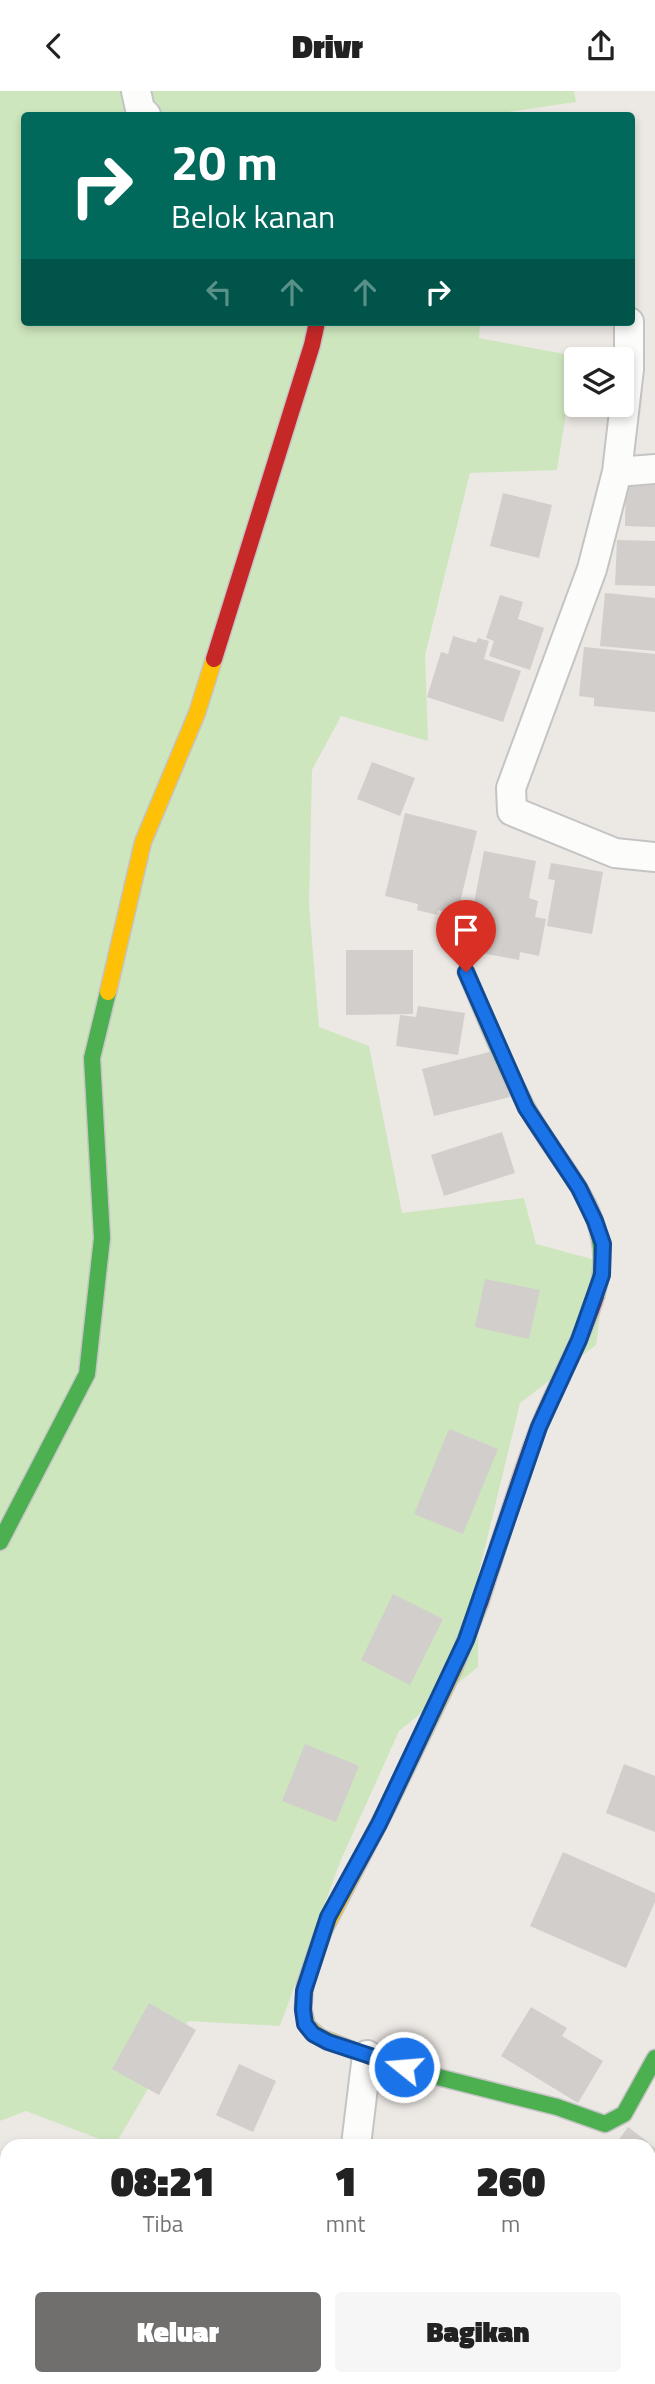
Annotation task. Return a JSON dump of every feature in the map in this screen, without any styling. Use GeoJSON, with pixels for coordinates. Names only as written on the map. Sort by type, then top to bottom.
{"type":"FeatureCollection","features":[{"type":"Feature","properties":{"kind":"street"},"geometry":{"type":"LineString","coordinates":[[136,91],[143,112]]}},
{"type":"Feature","properties":{"kind":"street"},"geometry":{"type":"LineString","coordinates":[[0,1542],[87,1374],[102,1238],[92,1058],[143,842],[197,713],[316,326]]}},
{"type":"Feature","properties":{"kind":"street"},"geometry":{"type":"LineString","coordinates":[[629,326],[629,369],[617,472],[592,569],[511,788],[512,811],[615,853],[655,857]]}},
{"type":"Feature","properties":{"kind":"street"},"geometry":{"type":"LineString","coordinates":[[617,472],[655,469]]}},
{"type":"Feature","properties":{"kind":"street"},"geometry":{"type":"LineString","coordinates":[[466,972],[526,1108],[579,1188],[595,1221],[603,1244],[602,1275],[579,1340],[539,1427],[466,1640],[379,1824],[328,1917],[304,1991],[305,2024],[313,2034],[328,2042],[366,2056],[558,2108],[605,2124],[624,2114],[655,2058]]}},
{"type":"Feature","properties":{"kind":"street"},"geometry":{"type":"LineString","coordinates":[[357,2139],[366,2056]]}},
{"type":"Feature","properties":{"kind":"green space"},"geometry":{"type":"Polygon","coordinates":[[[0,91],[574,91],[576,102],[508,112],[21,112],[21,326],[480,326],[479,338],[564,354],[565,417],[557,470],[470,473],[425,655],[428,741],[341,716],[312,770],[309,904],[319,1027],[369,1046],[402,1213],[524,1198],[536,1244],[607,1263],[596,1345],[520,1403],[478,1576],[478,1667],[399,1731],[340,1862],[280,2026],[188,2021],[119,2139],[99,2139],[26,2111],[0,2121],[0,91]]]}},
{"type":"Feature","properties":{"kind":"building"},"geometry":{"type":"Polygon","coordinates":[[[626,483],[655,483],[655,527],[625,526],[626,483]]]}},
{"type":"Feature","properties":{"kind":"building"},"geometry":{"type":"Polygon","coordinates":[[[503,493],[552,505],[539,558],[490,546],[503,493]]]}},
{"type":"Feature","properties":{"kind":"building"},"geometry":{"type":"Polygon","coordinates":[[[617,540],[655,541],[655,586],[615,585],[617,540]]]}},
{"type":"Feature","properties":{"kind":"building"},"geometry":{"type":"Polygon","coordinates":[[[605,593],[655,598],[655,651],[600,646],[605,593]]]}},
{"type":"Feature","properties":{"kind":"building"},"geometry":{"type":"Polygon","coordinates":[[[500,595],[523,602],[518,619],[544,628],[530,670],[489,656],[494,641],[486,638],[500,595]]]}},
{"type":"Feature","properties":{"kind":"building"},"geometry":{"type":"Polygon","coordinates":[[[453,636],[476,643],[478,638],[489,641],[484,659],[521,671],[503,722],[427,697],[441,652],[448,654],[453,636]]]}},
{"type":"Feature","properties":{"kind":"building"},"geometry":{"type":"Polygon","coordinates":[[[584,647],[655,654],[655,712],[594,706],[594,698],[579,696],[584,647]]]}},
{"type":"Feature","properties":{"kind":"building"},"geometry":{"type":"Polygon","coordinates":[[[372,762],[415,778],[400,816],[357,799],[372,762]]]}},
{"type":"Feature","properties":{"kind":"building"},"geometry":{"type":"Polygon","coordinates":[[[405,813],[477,831],[457,915],[438,910],[437,915],[417,910],[418,904],[385,896],[405,813]]]}},
{"type":"Feature","properties":{"kind":"building"},"geometry":{"type":"Polygon","coordinates":[[[484,851],[536,861],[529,898],[538,901],[535,917],[546,919],[539,956],[520,952],[519,960],[465,950],[484,851]]]}},
{"type":"Feature","properties":{"kind":"building"},"geometry":{"type":"Polygon","coordinates":[[[551,863],[603,872],[592,934],[547,926],[555,880],[548,879],[551,863]]]}},
{"type":"Feature","properties":{"kind":"building"},"geometry":{"type":"Polygon","coordinates":[[[346,950],[413,950],[413,1014],[346,1015],[346,950]]]}},
{"type":"Feature","properties":{"kind":"building"},"geometry":{"type":"Polygon","coordinates":[[[418,1006],[465,1013],[458,1055],[396,1046],[400,1015],[416,1017],[418,1006]]]}},
{"type":"Feature","properties":{"kind":"building"},"geometry":{"type":"Polygon","coordinates":[[[497,1050],[510,1097],[434,1116],[422,1069],[497,1050]]]}},
{"type":"Feature","properties":{"kind":"building"},"geometry":{"type":"Polygon","coordinates":[[[502,1132],[515,1173],[444,1196],[431,1155],[502,1132]]]}},
{"type":"Feature","properties":{"kind":"building"},"geometry":{"type":"Polygon","coordinates":[[[485,1279],[540,1290],[529,1339],[475,1327],[485,1279]]]}},
{"type":"Feature","properties":{"kind":"building"},"geometry":{"type":"Polygon","coordinates":[[[449,1429],[498,1449],[463,1534],[414,1514],[449,1429]]]}},
{"type":"Feature","properties":{"kind":"building"},"geometry":{"type":"Polygon","coordinates":[[[393,1594],[443,1619],[410,1685],[361,1660],[393,1594]]]}},
{"type":"Feature","properties":{"kind":"building"},"geometry":{"type":"Polygon","coordinates":[[[305,1744],[359,1766],[336,1822],[282,1801],[305,1744]]]}},
{"type":"Feature","properties":{"kind":"building"},"geometry":{"type":"Polygon","coordinates":[[[624,1764],[655,1776],[655,1832],[606,1813],[624,1764]]]}},
{"type":"Feature","properties":{"kind":"building"},"geometry":{"type":"Polygon","coordinates":[[[563,1852],[655,1893],[655,1902],[626,1968],[530,1926],[563,1852]]]}},
{"type":"Feature","properties":{"kind":"building"},"geometry":{"type":"Polygon","coordinates":[[[149,2003],[196,2030],[159,2095],[112,2069],[149,2003]]]}},
{"type":"Feature","properties":{"kind":"building"},"geometry":{"type":"Polygon","coordinates":[[[531,2007],[567,2028],[562,2036],[603,2061],[578,2103],[501,2056],[531,2007]]]}},
{"type":"Feature","properties":{"kind":"building"},"geometry":{"type":"Polygon","coordinates":[[[239,2064],[276,2081],[253,2132],[216,2115],[239,2064]]]}},
{"type":"Feature","properties":{"kind":"building"},"geometry":{"type":"Polygon","coordinates":[[[628,2127],[644,2139],[619,2139],[628,2127]]]}},
{"type":"Feature","properties":{"kind":"traffic: fast"},"geometry":{"type":"LineString","coordinates":[[466,972],[525,1104],[583,1194],[593,1217],[600,1241],[602,1267],[596,1296]]}},
{"type":"Feature","properties":{"kind":"traffic: fast"},"geometry":{"type":"LineString","coordinates":[[0,1542],[87,1374],[102,1238],[92,1058],[108,992]]}},
{"type":"Feature","properties":{"kind":"traffic: fast"},"geometry":{"type":"LineString","coordinates":[[370,2057],[557,2107],[605,2124],[624,2114],[655,2058]]}},
{"type":"Feature","properties":{"kind":"traffic: slow"},"geometry":{"type":"LineString","coordinates":[[108,992],[143,842],[197,713],[214,659]]}},
{"type":"Feature","properties":{"kind":"traffic: slow"},"geometry":{"type":"LineString","coordinates":[[370,2057],[320,2037],[307,2026],[303,2008],[305,1985],[324,1930],[454,1669],[480,1603]]}},
{"type":"Feature","properties":{"kind":"traffic: jam"},"geometry":{"type":"LineString","coordinates":[[214,659],[316,326]]}},
{"type":"Feature","properties":{"kind":"traffic: jam"},"geometry":{"type":"LineString","coordinates":[[480,1603],[538,1429],[596,1296]]}},
{"type":"Feature","properties":{"kind":"route"},"geometry":{"type":"LineString","coordinates":[[404,2067],[366,2056],[313,2034],[305,2024],[304,1991],[328,1917],[379,1824],[466,1640],[539,1427],[579,1340],[602,1275],[603,1244],[595,1221],[579,1188],[526,1108],[466,972]]}}]}
